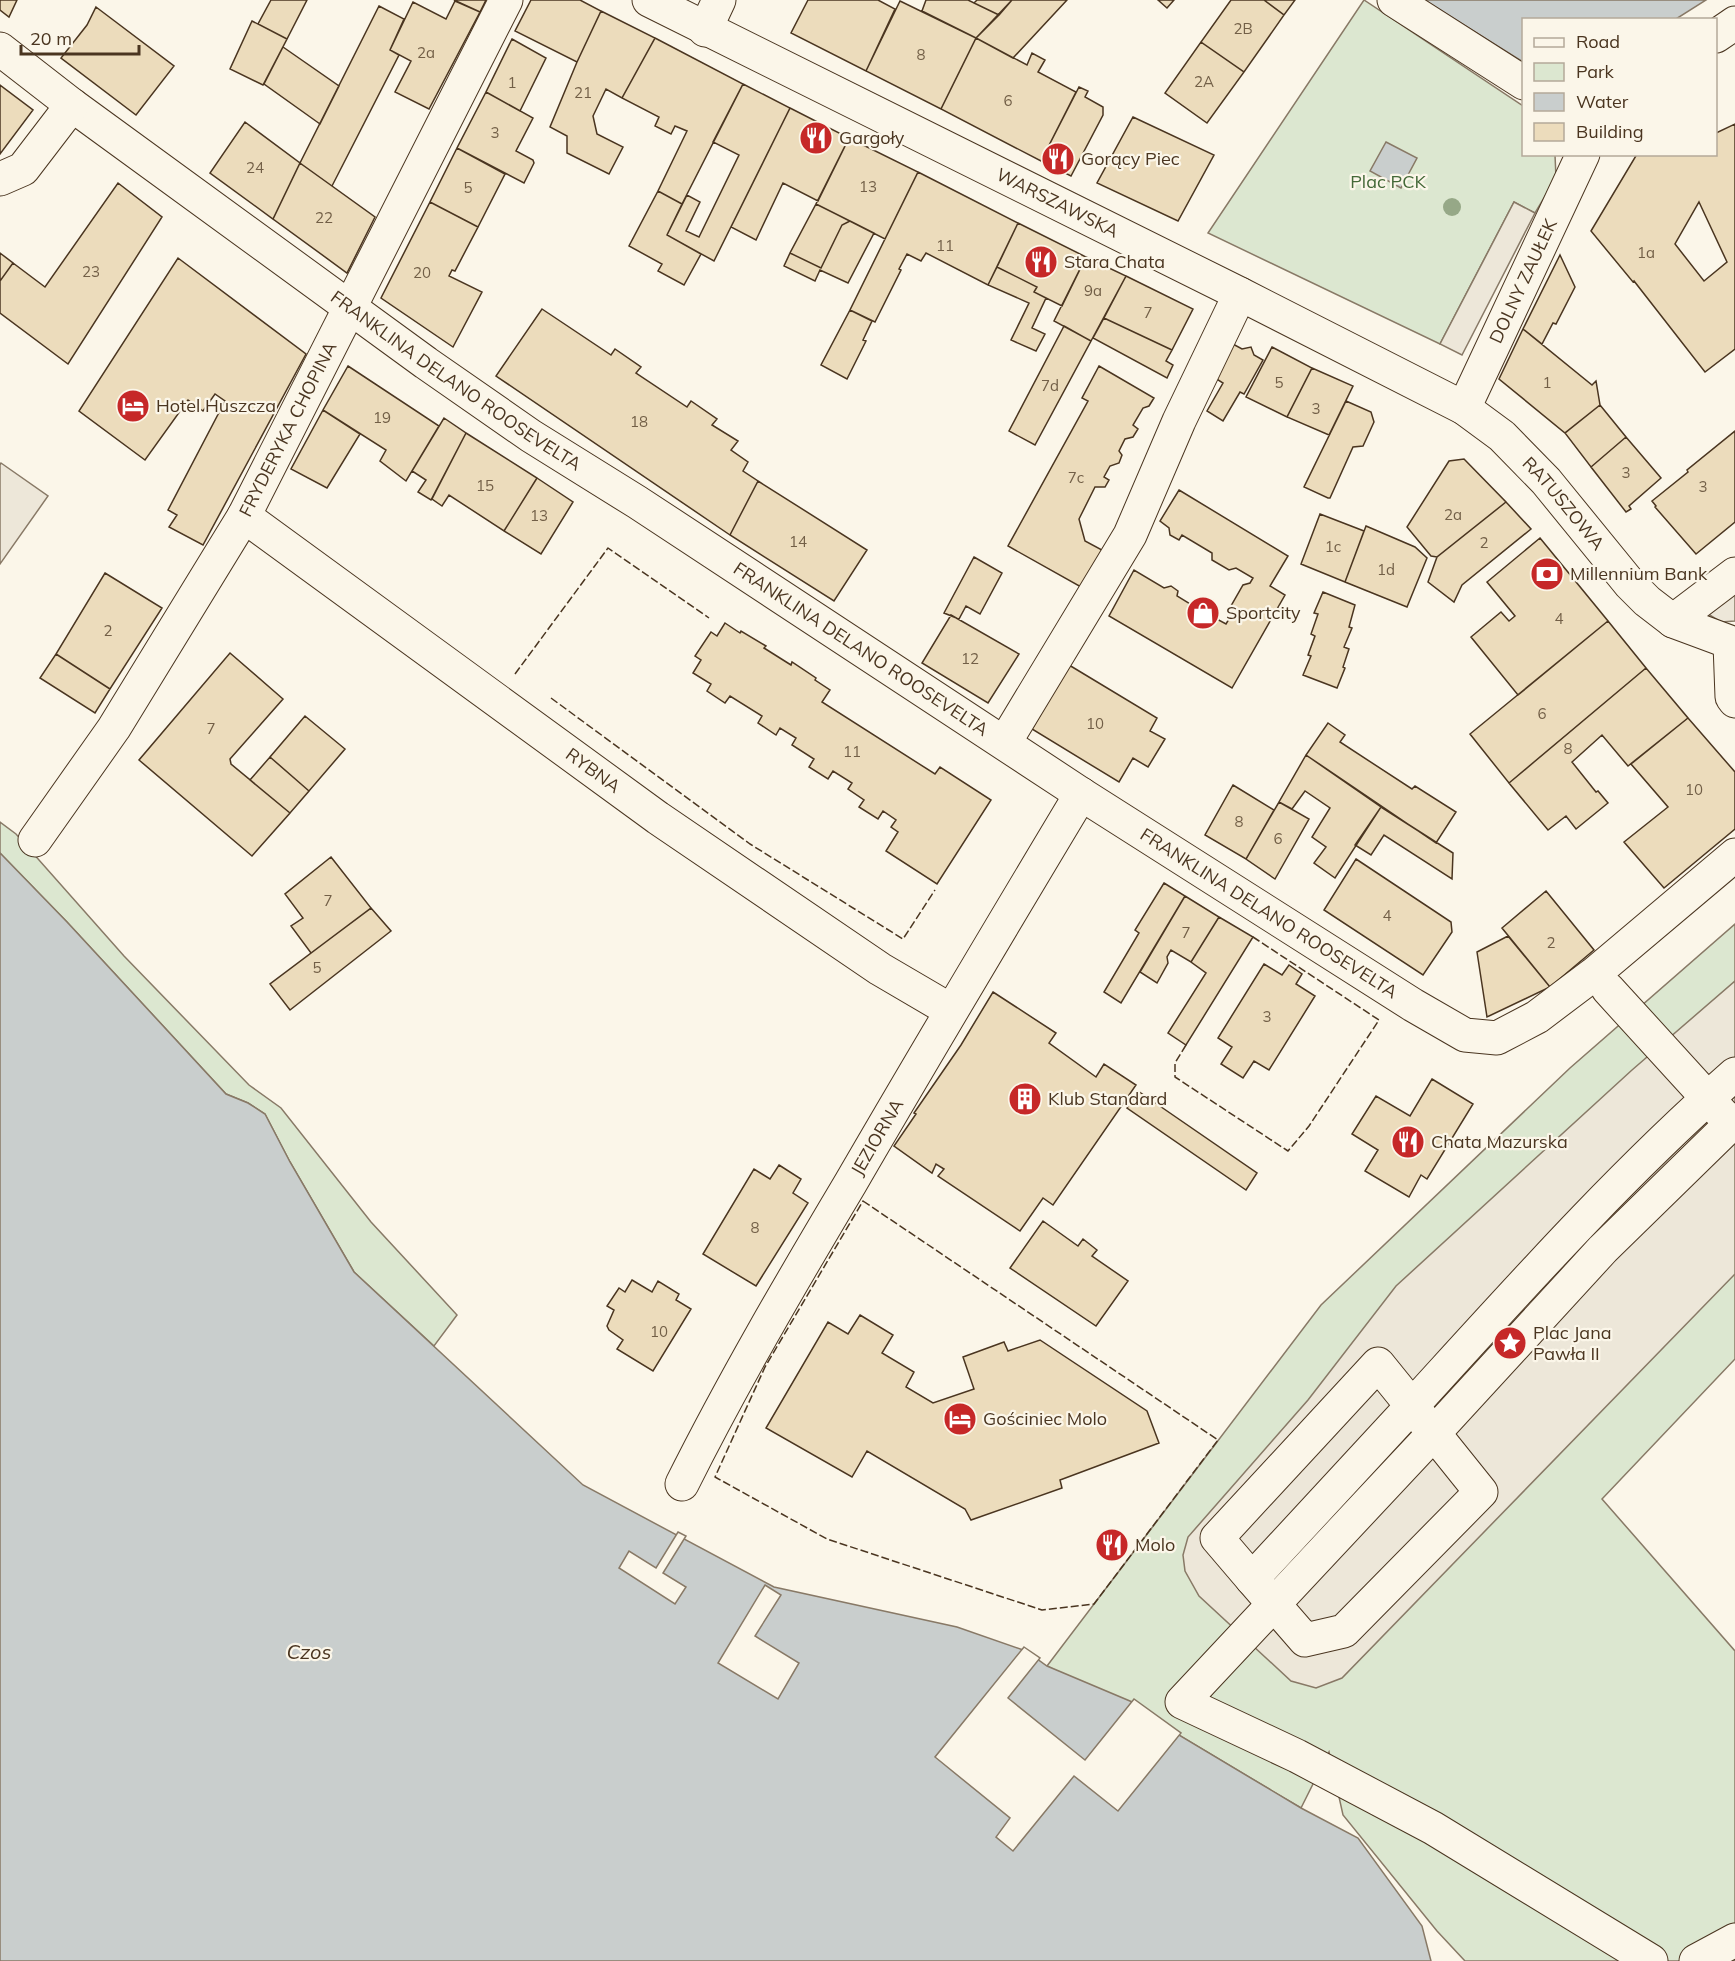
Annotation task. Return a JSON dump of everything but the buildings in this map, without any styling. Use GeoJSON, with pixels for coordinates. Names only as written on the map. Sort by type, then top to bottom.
{"type":"FeatureCollection","features":[{"type":"Feature","properties":{"kind":"street","name":"FRYDERYKA CHOPINA"},"geometry":{"type":"LineString","coordinates":[[35,840],[114,728],[244,516],[506,0]]}},
{"type":"Feature","properties":{"kind":"street","name":"WARSZAWSKA"},"geometry":{"type":"LineString","coordinates":[[649,0],[1464,408]]}},
{"type":"Feature","properties":{"kind":"street"},"geometry":{"type":"LineString","coordinates":[[705,30],[719,0]]}},
{"type":"Feature","properties":{"kind":"street"},"geometry":{"type":"LineString","coordinates":[[1394,0],[1522,82]]}},
{"type":"Feature","properties":{"kind":"street"},"geometry":{"type":"LineString","coordinates":[[1717,35],[1735,23]]}},
{"type":"Feature","properties":{"kind":"street","name":"FRANKLINA DELANO ROOSEVELTA"},"geometry":{"type":"LineString","coordinates":[[0,49],[72,105],[531,436],[637,502],[1081,794],[1403,999],[1465,1035],[1497,1038],[1537,1017],[1594,974],[1735,855]]}},
{"type":"Feature","properties":{"kind":"street"},"geometry":{"type":"LineString","coordinates":[[0,179],[23,169],[72,105]]}},
{"type":"Feature","properties":{"kind":"street","name":"DOLNY ZAUŁEK"},"geometry":{"type":"LineString","coordinates":[[1464,408],[1582,156]]}},
{"type":"Feature","properties":{"kind":"street"},"geometry":{"type":"LineString","coordinates":[[1005,742],[1130,535],[1179,421],[1240,294]]}},
{"type":"Feature","properties":{"kind":"street","name":"RATUSZOWA"},"geometry":{"type":"LineString","coordinates":[[1464,408],[1502,436],[1546,482],[1630,584],[1647,601],[1673,621],[1733,644],[1732,697],[1735,701]]}},
{"type":"Feature","properties":{"kind":"street","name":"RYBNA"},"geometry":{"type":"LineString","coordinates":[[244,516],[658,818],[880,969],[950,1010]]}},
{"type":"Feature","properties":{"kind":"street"},"geometry":{"type":"LineString","coordinates":[[1673,621],[1735,574]]}},
{"type":"Feature","properties":{"kind":"street","name":"JEZIORNA"},"geometry":{"type":"LineString","coordinates":[[682,1484],[797,1270],[950,1010],[1081,794]]}},
{"type":"Feature","properties":{"kind":"street"},"geometry":{"type":"LineString","coordinates":[[1608,989],[1734,1125],[1603,1249],[1182,1702],[1297,1756],[1433,1827],[1651,1961]]}},
{"type":"Feature","properties":{"kind":"street"},"geometry":{"type":"LineString","coordinates":[[1252,1579],[1578,1225],[1707,1098],[1735,1074]]}},
{"type":"Feature","properties":{"kind":"street"},"geometry":{"type":"LineString","coordinates":[[1378,1364],[1412,1406],[1481,1492],[1344,1631],[1305,1640],[1217,1538],[1378,1364]]}},
{"type":"Feature","properties":{"kind":"street"},"geometry":{"type":"LineString","coordinates":[[1701,1960],[1735,1940]]}},
{"type":"Feature","properties":{"kind":"green space","name":"Plac PCK"},"geometry":{"type":"Polygon","coordinates":[[[1364,0],[1522,105],[1522,156],[1555,156],[1556,178],[1535,213],[1514,202],[1440,344],[1208,233],[1364,0]]]}},
{"type":"Feature","properties":{"kind":"green space"},"geometry":{"type":"Polygon","coordinates":[[[0,822],[16,834],[124,956],[249,1085],[281,1108],[371,1222],[457,1315],[434,1346],[354,1272],[265,1114],[248,1103],[226,1094],[0,853],[0,822]]]}},
{"type":"Feature","properties":{"kind":"green space"},"geometry":{"type":"Polygon","coordinates":[[[1735,924],[1735,1359],[1602,1499],[1735,1651],[1735,1961],[1465,1961],[1437,1931],[1343,1815],[1329,1752],[1301,1808],[1177,1734],[1047,1666],[1321,1305],[1570,1068],[1735,924]]]}},
{"type":"Feature","properties":{"kind":"shaded area"},"geometry":{"type":"Polygon","coordinates":[[[1514,202],[1535,213],[1462,355],[1440,344],[1514,202]]]}},
{"type":"Feature","properties":{"kind":"shaded area"},"geometry":{"type":"Polygon","coordinates":[[[1,463],[48,496],[0,564],[0,465],[1,463]]]}},
{"type":"Feature","properties":{"kind":"shaded area"},"geometry":{"type":"Polygon","coordinates":[[[1735,593],[1735,621],[1721,622],[1708,614],[1735,593]]]}},
{"type":"Feature","properties":{"kind":"shaded area","name":"Plac Jana Pawła II"},"geometry":{"type":"Polygon","coordinates":[[[1735,981],[1735,1274],[1342,1678],[1316,1688],[1291,1681],[1199,1596],[1185,1571],[1183,1555],[1188,1537],[1308,1400],[1396,1286],[1632,1070],[1735,981]]]}},
{"type":"Feature","properties":{"kind":"water"},"geometry":{"type":"Polygon","coordinates":[[[1424,0],[1706,0],[1678,18],[1522,18],[1522,61],[1424,0]]]}},
{"type":"Feature","properties":{"kind":"water"},"geometry":{"type":"Polygon","coordinates":[[[1386,142],[1417,158],[1401,188],[1370,171],[1386,142]]]}},
{"type":"Feature","properties":{"kind":"water","name":"Czos"},"geometry":{"type":"Polygon","coordinates":[[[0,853],[226,1094],[248,1103],[265,1114],[354,1272],[583,1485],[774,1587],[957,1627],[1026,1651],[1047,1666],[1137,1704],[1177,1734],[1301,1808],[1358,1838],[1422,1926],[1431,1961],[0,1961],[0,853]]]}},
{"type":"Feature","properties":{"kind":"pier"},"geometry":{"type":"Polygon","coordinates":[[[678,1532],[686,1536],[663,1573],[686,1587],[675,1604],[619,1568],[629,1551],[656,1568],[678,1532]]]}},
{"type":"Feature","properties":{"kind":"pier"},"geometry":{"type":"Polygon","coordinates":[[[765,1585],[781,1595],[755,1636],[799,1663],[778,1699],[718,1663],[765,1585]]]}},
{"type":"Feature","properties":{"kind":"pier"},"geometry":{"type":"Polygon","coordinates":[[[1024,1647],[1040,1658],[1008,1698],[1085,1760],[1134,1699],[1181,1733],[1118,1811],[1074,1776],[1013,1851],[996,1837],[1010,1818],[935,1757],[1024,1647]]]}},
{"type":"Feature","properties":{"kind":"fence"},"geometry":{"type":"LineString","coordinates":[[515,674],[608,548],[709,618]]}},
{"type":"Feature","properties":{"kind":"fence"},"geometry":{"type":"LineString","coordinates":[[551,698],[750,844],[903,939],[935,890]]}},
{"type":"Feature","properties":{"kind":"fence"},"geometry":{"type":"LineString","coordinates":[[1186,1045],[1175,1063],[1175,1077],[1288,1151],[1309,1126],[1379,1020],[1253,937]]}},
{"type":"Feature","properties":{"kind":"fence"},"geometry":{"type":"LineString","coordinates":[[863,1201],[1218,1440],[1094,1604],[1042,1610],[827,1539],[715,1477],[765,1367],[863,1201]]}},
{"type":"Feature","properties":{"kind":"place","name":"Gargoły"},"geometry":{"type":"Point","coordinates":[816,138]}},
{"type":"Feature","properties":{"kind":"place","name":"Gorący Piec"},"geometry":{"type":"Point","coordinates":[1058,159]}},
{"type":"Feature","properties":{"kind":"place","name":"Stara Chata"},"geometry":{"type":"Point","coordinates":[1041,262]}},
{"type":"Feature","properties":{"kind":"place","name":"Hotel Huszcza"},"geometry":{"type":"Point","coordinates":[133,406]}},
{"type":"Feature","properties":{"kind":"place","name":"Millennium Bank"},"geometry":{"type":"Point","coordinates":[1547,574]}},
{"type":"Feature","properties":{"kind":"place","name":"Sportcity"},"geometry":{"type":"Point","coordinates":[1203,613]}},
{"type":"Feature","properties":{"kind":"place","name":"Klub Standard"},"geometry":{"type":"Point","coordinates":[1025,1099]}},
{"type":"Feature","properties":{"kind":"place","name":"Chata Mazurska"},"geometry":{"type":"Point","coordinates":[1408,1142]}},
{"type":"Feature","properties":{"kind":"place","name":"Plac Jana Pawła II"},"geometry":{"type":"Point","coordinates":[1510,1343]}},
{"type":"Feature","properties":{"kind":"place","name":"Gościniec Molo"},"geometry":{"type":"Point","coordinates":[960,1419]}},
{"type":"Feature","properties":{"kind":"place","name":"Molo"},"geometry":{"type":"Point","coordinates":[1112,1545]}}]}
